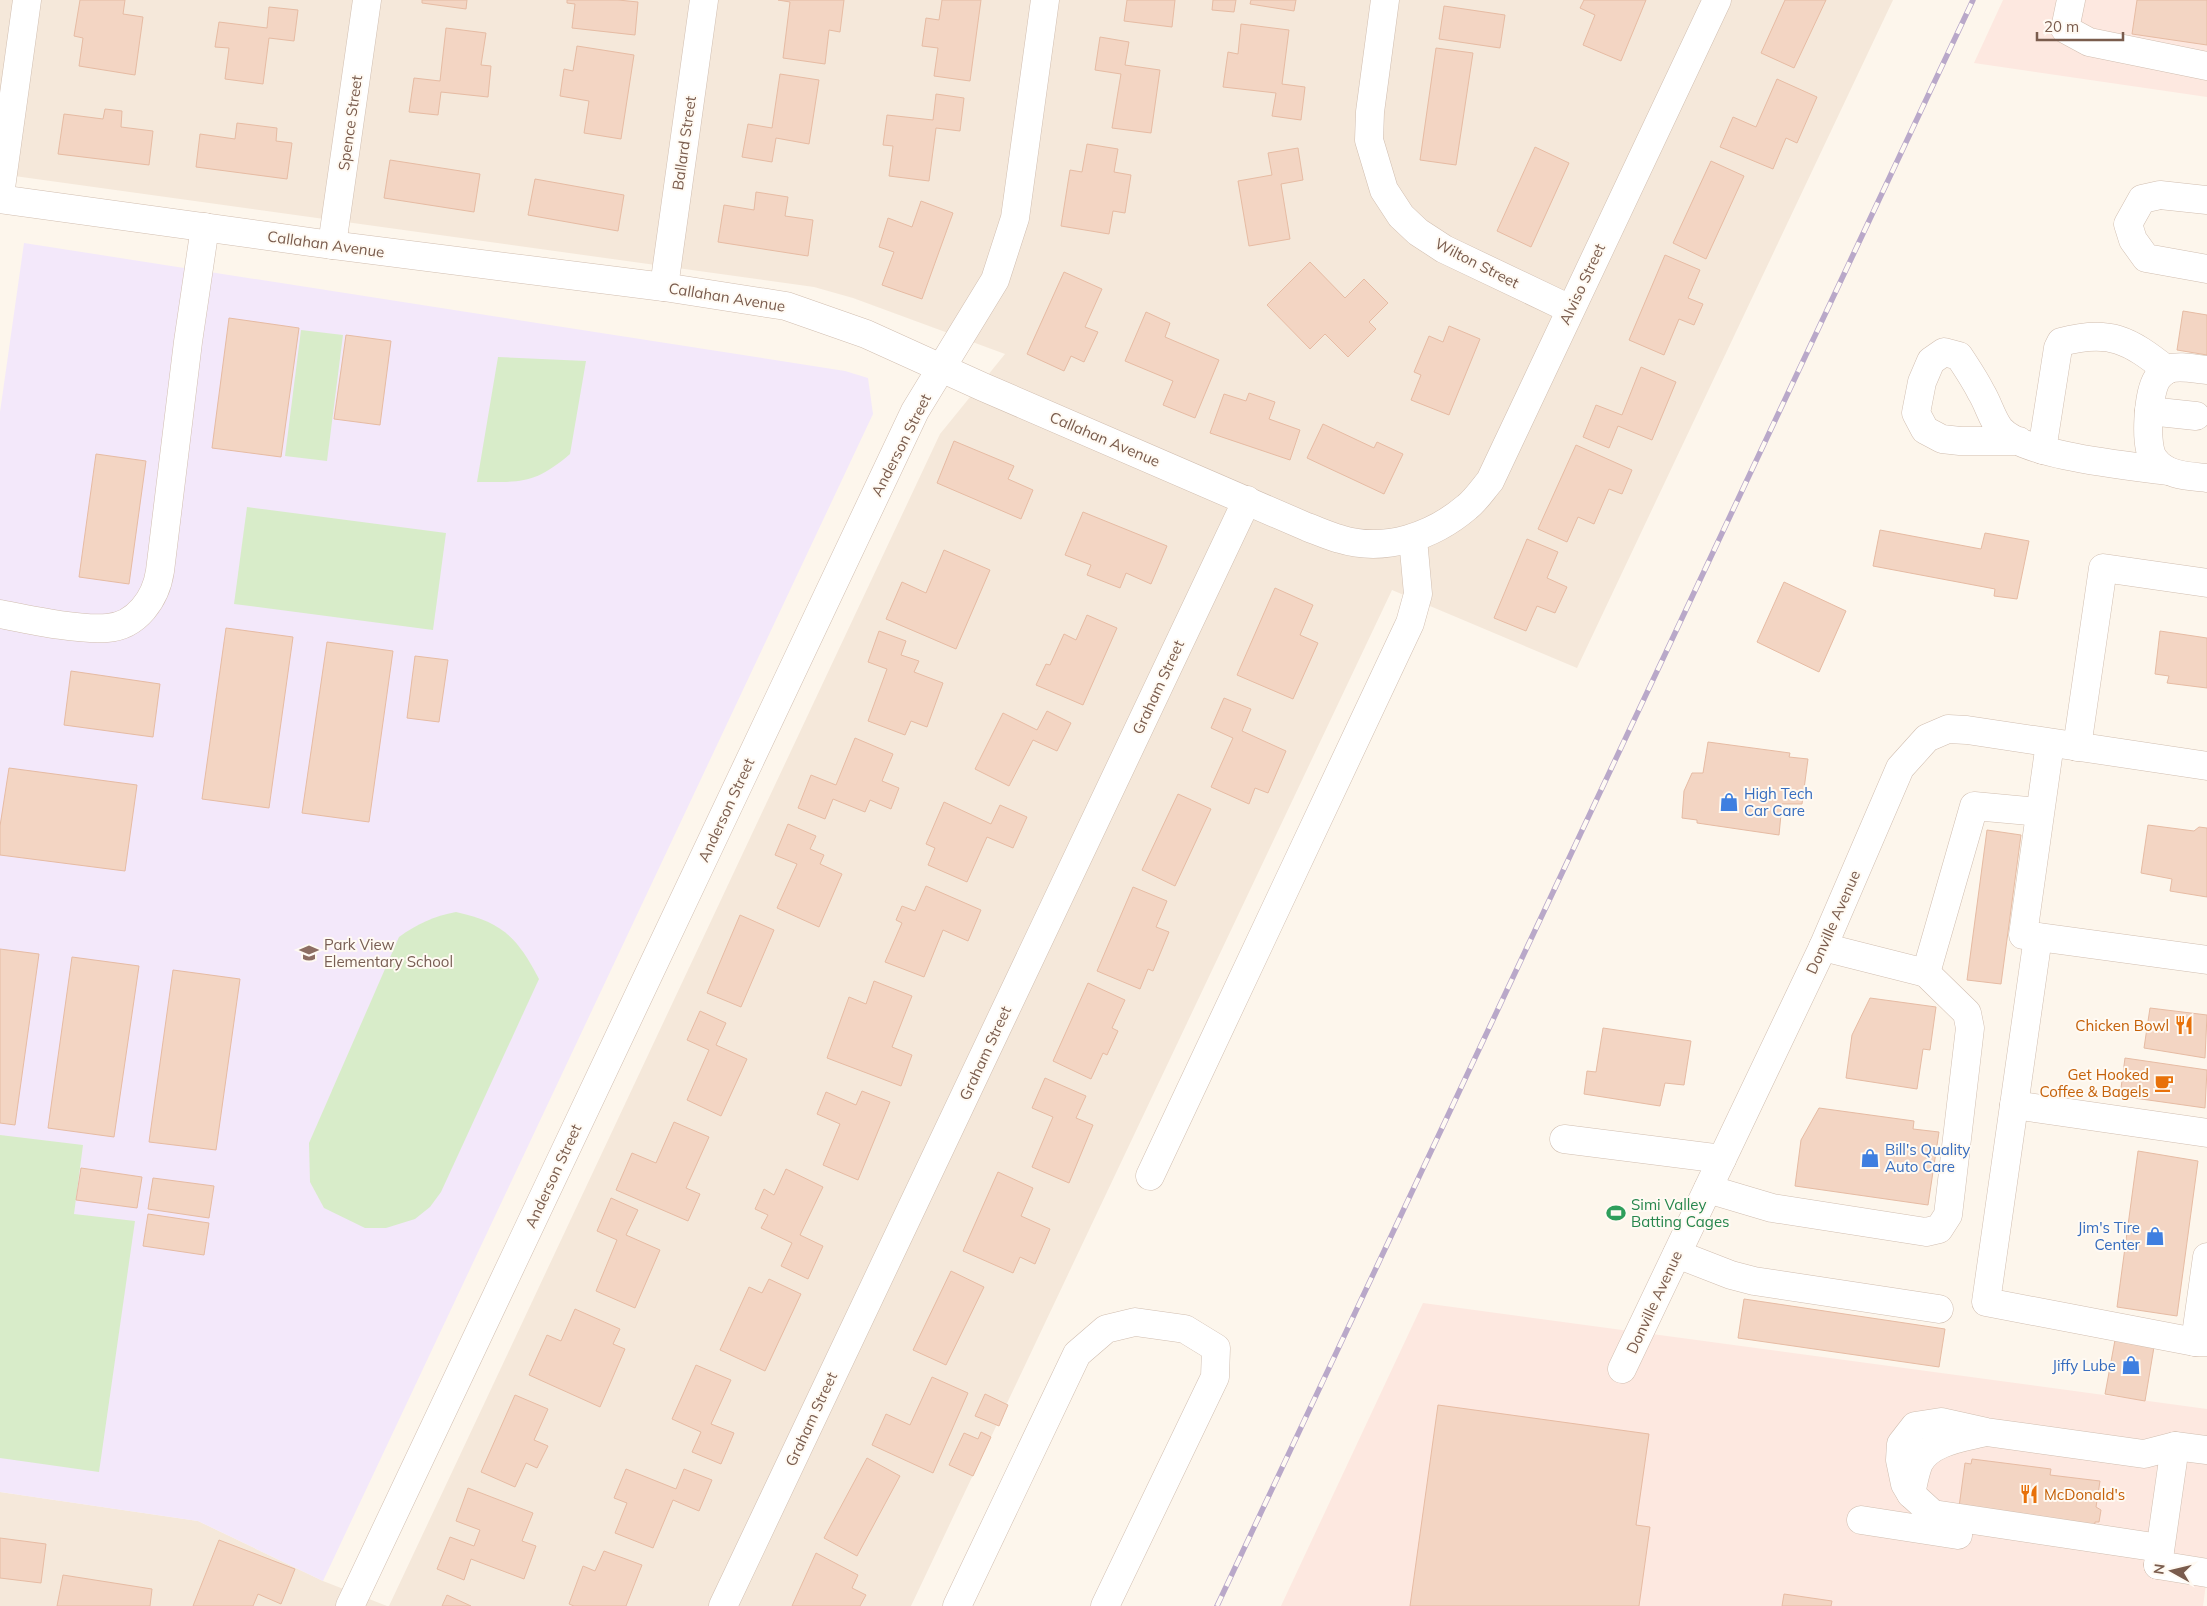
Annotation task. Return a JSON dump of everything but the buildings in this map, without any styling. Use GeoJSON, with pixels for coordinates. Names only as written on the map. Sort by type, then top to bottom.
{"type":"FeatureCollection","features":[{"type":"Feature","properties":{"kind":"street"},"geometry":{"type":"LineString","coordinates":[[0,195],[27,0]]}},
{"type":"Feature","properties":{"kind":"street","name":"Spence Street"},"geometry":{"type":"LineString","coordinates":[[332,245],[367,0]]}},
{"type":"Feature","properties":{"kind":"street","name":"Ballard Street"},"geometry":{"type":"LineString","coordinates":[[664,287],[704,0]]}},
{"type":"Feature","properties":{"kind":"street","name":"Anderson Street"},"geometry":{"type":"LineString","coordinates":[[350,1606],[911,420],[995,280],[1015,218],[1045,0]]}},
{"type":"Feature","properties":{"kind":"street","name":"Wilton Street"},"geometry":{"type":"LineString","coordinates":[[1385,0],[1370,112],[1369,140],[1384,190],[1401,216],[1418,232],[1444,249],[1570,309]]}},
{"type":"Feature","properties":{"kind":"street","name":"Alviso Street"},"geometry":{"type":"LineString","coordinates":[[1413,539],[1443,525],[1469,506],[1490,481],[1717,0]]}},
{"type":"Feature","properties":{"kind":"street"},"geometry":{"type":"LineString","coordinates":[[2071,0],[2065,28],[2089,42],[2207,66]]}},
{"type":"Feature","properties":{"kind":"street"},"geometry":{"type":"LineString","coordinates":[[2207,200],[2160,195],[2142,199],[2128,224],[2133,240],[2146,258],[2207,269]]}},
{"type":"Feature","properties":{"kind":"street","name":"Callahan Avenue"},"geometry":{"type":"LineString","coordinates":[[0,199],[332,245],[664,287],[786,306],[866,334],[983,387],[1341,540],[1378,544],[1413,539]]}},
{"type":"Feature","properties":{"kind":"street"},"geometry":{"type":"LineString","coordinates":[[0,614],[51,623],[108,628],[130,621],[154,594],[159,580],[188,342],[205,228]]}},
{"type":"Feature","properties":{"kind":"street"},"geometry":{"type":"LineString","coordinates":[[2167,370],[2130,343],[2104,337],[2079,337],[2061,342],[2030,446],[2086,459],[2168,471],[2184,476],[2207,478]]}},
{"type":"Feature","properties":{"kind":"street"},"geometry":{"type":"LineString","coordinates":[[2168,471],[2153,458],[2147,436],[2149,411],[2156,380],[2167,370],[2177,367],[2207,370]]}},
{"type":"Feature","properties":{"kind":"street"},"geometry":{"type":"LineString","coordinates":[[2149,411],[2196,416]]}},
{"type":"Feature","properties":{"kind":"street","name":"Graham Street"},"geometry":{"type":"LineString","coordinates":[[723,1606],[1247,500]]}},
{"type":"Feature","properties":{"kind":"street"},"geometry":{"type":"LineString","coordinates":[[1150,1176],[1410,623],[1418,594],[1413,539]]}},
{"type":"Feature","properties":{"kind":"street"},"geometry":{"type":"LineString","coordinates":[[2078,747],[2103,568],[2207,583]]}},
{"type":"Feature","properties":{"kind":"street","name":"Donville Avenue"},"geometry":{"type":"LineString","coordinates":[[1622,1369],[1823,946],[1900,768],[1928,738],[1948,729],[1967,730],[2207,766]]}},
{"type":"Feature","properties":{"kind":"street"},"geometry":{"type":"LineString","coordinates":[[2050,743],[2039,812],[2024,935],[2207,960]]}},
{"type":"Feature","properties":{"kind":"street"},"geometry":{"type":"LineString","coordinates":[[1926,973],[1974,806],[2039,812]]}},
{"type":"Feature","properties":{"kind":"street"},"geometry":{"type":"LineString","coordinates":[[2038,937],[1986,1302],[2201,1342],[2207,1257]]}},
{"type":"Feature","properties":{"kind":"street"},"geometry":{"type":"LineString","coordinates":[[1708,1189],[1772,1208],[1926,1232],[1939,1229],[1948,1215],[1970,1028],[1967,1013],[1926,973],[1823,946]]}},
{"type":"Feature","properties":{"kind":"street"},"geometry":{"type":"LineString","coordinates":[[2014,1105],[2207,1133]]}},
{"type":"Feature","properties":{"kind":"street"},"geometry":{"type":"LineString","coordinates":[[1564,1139],[1722,1159]]}},
{"type":"Feature","properties":{"kind":"street"},"geometry":{"type":"LineString","coordinates":[[1677,1254],[1731,1275],[1754,1281],[1939,1309]]}},
{"type":"Feature","properties":{"kind":"street"},"geometry":{"type":"LineString","coordinates":[[957,1606],[1077,1354],[1106,1329],[1135,1322],[1185,1329],[1216,1348],[1215,1377],[1105,1606]]}},
{"type":"Feature","properties":{"kind":"street"},"geometry":{"type":"LineString","coordinates":[[2207,1450],[2175,1446],[2144,1454],[1986,1432],[1941,1422],[1915,1426],[1901,1444],[1900,1460],[1905,1484],[1911,1494],[1933,1514],[2159,1557],[2207,1573]]}},
{"type":"Feature","properties":{"kind":"street"},"geometry":{"type":"LineString","coordinates":[[2159,1557],[2175,1446]]}},
{"type":"Feature","properties":{"kind":"street"},"geometry":{"type":"LineString","coordinates":[[1860,1520],[2159,1557]]}},
{"type":"Feature","properties":{"kind":"shaded area"},"geometry":{"type":"Polygon","coordinates":[[[0,0],[1893,0],[1577,668],[1392,590],[911,1606],[389,1606],[940,434],[1005,354],[853,298],[814,287],[0,174],[0,0]]]}},
{"type":"Feature","properties":{"kind":"shaded area"},"geometry":{"type":"Polygon","coordinates":[[[2003,0],[2207,0],[2207,97],[1974,63],[2003,0]]]}},
{"type":"Feature","properties":{"kind":"shaded area","name":"Park View Elementary School"},"geometry":{"type":"Polygon","coordinates":[[[24,243],[845,371],[868,378],[873,414],[323,1581],[198,1521],[0,1492],[0,412],[24,243]]]}},
{"type":"Feature","properties":{"kind":"shaded area"},"geometry":{"type":"Polygon","coordinates":[[[1423,1303],[2207,1409],[2207,1576],[2203,1606],[1281,1606],[1423,1303]]]}},
{"type":"Feature","properties":{"kind":"shaded area"},"geometry":{"type":"Polygon","coordinates":[[[0,1492],[198,1521],[323,1581],[387,1606],[0,1606],[0,1492]]]}},
{"type":"Feature","properties":{"kind":"green space"},"geometry":{"type":"Polygon","coordinates":[[[301,330],[343,335],[327,461],[285,456],[301,330]]]}},
{"type":"Feature","properties":{"kind":"green space"},"geometry":{"type":"Polygon","coordinates":[[[498,357],[586,361],[570,454],[558,464],[537,476],[517,481],[477,482],[498,357]]]}},
{"type":"Feature","properties":{"kind":"green space"},"geometry":{"type":"Polygon","coordinates":[[[247,507],[446,533],[433,630],[234,604],[247,507]]]}},
{"type":"Feature","properties":{"kind":"green space"},"geometry":{"type":"Polygon","coordinates":[[[456,912],[485,921],[507,934],[523,952],[539,979],[441,1192],[430,1207],[415,1219],[386,1228],[365,1228],[324,1208],[310,1182],[309,1143],[399,937],[426,921],[456,912]]]}},
{"type":"Feature","properties":{"kind":"green space"},"geometry":{"type":"Polygon","coordinates":[[[0,1135],[83,1145],[74,1214],[135,1221],[99,1472],[0,1458],[0,1135]]]}},
{"type":"Feature","properties":{"kind":"railway"},"geometry":{"type":"LineString","coordinates":[[1217,1606],[1973,0]]}},
{"type":"Feature","properties":{"kind":"place","name":"High Tech Car Care"},"geometry":{"type":"Point","coordinates":[1729,802]}},
{"type":"Feature","properties":{"kind":"place","name":"Park View Elementary School"},"geometry":{"type":"Point","coordinates":[309,953]}},
{"type":"Feature","properties":{"kind":"place","name":"Chicken Bowl"},"geometry":{"type":"Point","coordinates":[2184,1025]}},
{"type":"Feature","properties":{"kind":"place","name":"Get Hooked Coffee & Bagels"},"geometry":{"type":"Point","coordinates":[2164,1083]}},
{"type":"Feature","properties":{"kind":"place","name":"Bill's Quality Auto Care"},"geometry":{"type":"Point","coordinates":[1870,1158]}},
{"type":"Feature","properties":{"kind":"place","name":"Simi Valley Batting Cages"},"geometry":{"type":"Point","coordinates":[1616,1213]}},
{"type":"Feature","properties":{"kind":"place","name":"Jim's Tire Center"},"geometry":{"type":"Point","coordinates":[2155,1236]}},
{"type":"Feature","properties":{"kind":"place","name":"Jiffy Lube"},"geometry":{"type":"Point","coordinates":[2131,1365]}},
{"type":"Feature","properties":{"kind":"place","name":"McDonald's"},"geometry":{"type":"Point","coordinates":[2029,1494]}}]}
